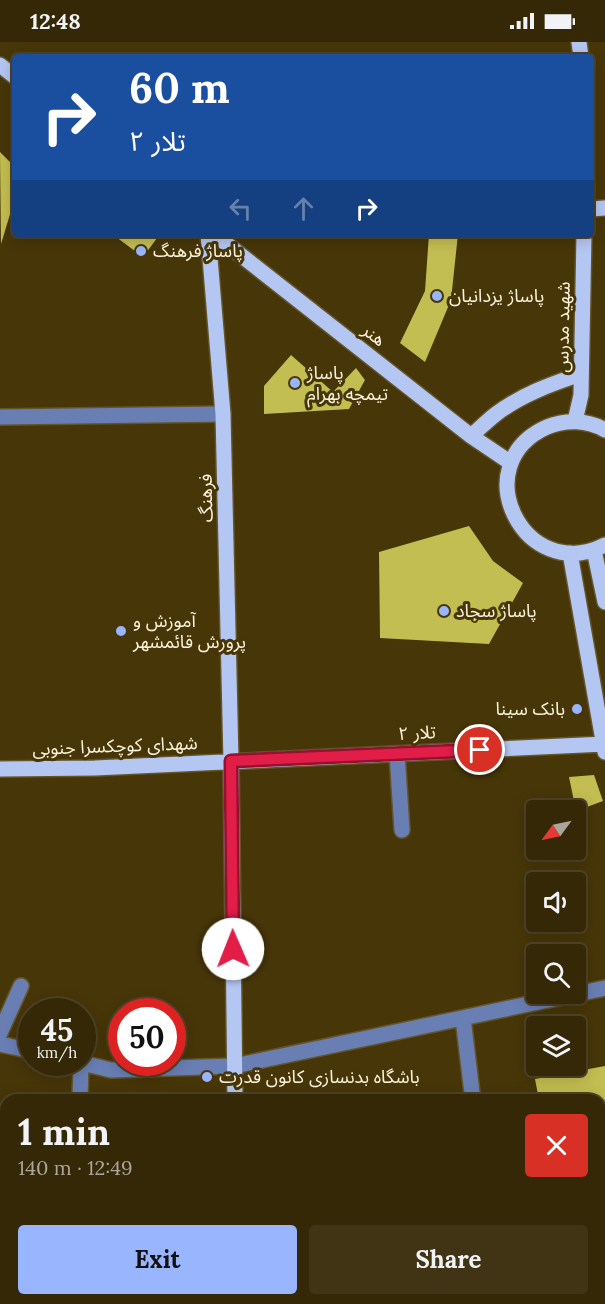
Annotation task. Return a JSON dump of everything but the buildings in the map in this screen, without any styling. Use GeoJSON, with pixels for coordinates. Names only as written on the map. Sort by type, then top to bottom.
{"type":"FeatureCollection","features":[{"type":"Feature","properties":{"kind":"main road"},"geometry":{"type":"LineString","coordinates":[[0,65],[12,75]]}},
{"type":"Feature","properties":{"kind":"main road","name":"فرهنگ"},"geometry":{"type":"LineString","coordinates":[[208,237],[223,414],[231,761],[235,1094]]}},
{"type":"Feature","properties":{"kind":"main road","name":"هنر"},"geometry":{"type":"LineString","coordinates":[[218,237],[471,436],[512,463]]}},
{"type":"Feature","properties":{"kind":"main road","name":"شهید مدرس"},"geometry":{"type":"LineString","coordinates":[[575,421],[580,395],[584,237]]}},
{"type":"Feature","properties":{"kind":"main road"},"geometry":{"type":"LineString","coordinates":[[471,436],[495,414],[517,400],[544,387],[581,374]]}},
{"type":"Feature","properties":{"kind":"main road"},"geometry":{"type":"LineString","coordinates":[[605,430],[596,425],[575,421],[555,423],[536,432],[522,445],[512,463],[507,483],[509,504],[518,523],[532,538],[550,549],[570,553],[600,547],[605,602]]}},
{"type":"Feature","properties":{"kind":"main road"},"geometry":{"type":"LineString","coordinates":[[570,553],[604,747]]}},
{"type":"Feature","properties":{"kind":"main road","name":"تلار ۲"},"geometry":{"type":"LineString","coordinates":[[231,761],[604,747]]}},
{"type":"Feature","properties":{"kind":"main road","name":"شهدای کوچکسرا جنوبی"},"geometry":{"type":"LineString","coordinates":[[0,769],[95,768],[231,761]]}},
{"type":"Feature","properties":{"kind":"street"},"geometry":{"type":"LineString","coordinates":[[0,417],[223,414]]}},
{"type":"Feature","properties":{"kind":"street"},"geometry":{"type":"LineString","coordinates":[[397,754],[402,830]]}},
{"type":"Feature","properties":{"kind":"street"},"geometry":{"type":"LineString","coordinates":[[0,1033],[21,986]]}},
{"type":"Feature","properties":{"kind":"street"},"geometry":{"type":"LineString","coordinates":[[96,1066],[111,1070],[234,1066],[605,988]]}},
{"type":"Feature","properties":{"kind":"street"},"geometry":{"type":"LineString","coordinates":[[463,1018],[472,1093]]}},
{"type":"Feature","properties":{"kind":"street"},"geometry":{"type":"LineString","coordinates":[[0,1044],[18,1048]]}},
{"type":"Feature","properties":{"kind":"street"},"geometry":{"type":"LineString","coordinates":[[79,1076],[80,1094]]}},
{"type":"Feature","properties":{"kind":"place","name":"پاساژ فرهنگ"},"geometry":{"type":"Point","coordinates":[141,251]}},
{"type":"Feature","properties":{"kind":"place","name":"پاساژ یزدانیان"},"geometry":{"type":"Point","coordinates":[437,296]}},
{"type":"Feature","properties":{"kind":"place","name":"پاساژ تیمچه بهرام"},"geometry":{"type":"Point","coordinates":[295,383]}},
{"type":"Feature","properties":{"kind":"place","name":"پاساژ سجاد"},"geometry":{"type":"Point","coordinates":[444,611]}},
{"type":"Feature","properties":{"kind":"place","name":"آموزش و پرورش قائمشهر"},"geometry":{"type":"Point","coordinates":[121,631]}},
{"type":"Feature","properties":{"kind":"place","name":"بانک سینا"},"geometry":{"type":"Point","coordinates":[577,709]}},
{"type":"Feature","properties":{"kind":"place","name":"باشگاه بدنسازی کانون قدرت"},"geometry":{"type":"Point","coordinates":[207,1077]}},
{"type":"Feature","properties":{"kind":"route"},"geometry":{"type":"LineString","coordinates":[[233,949],[231,761],[480,750]]}}]}
